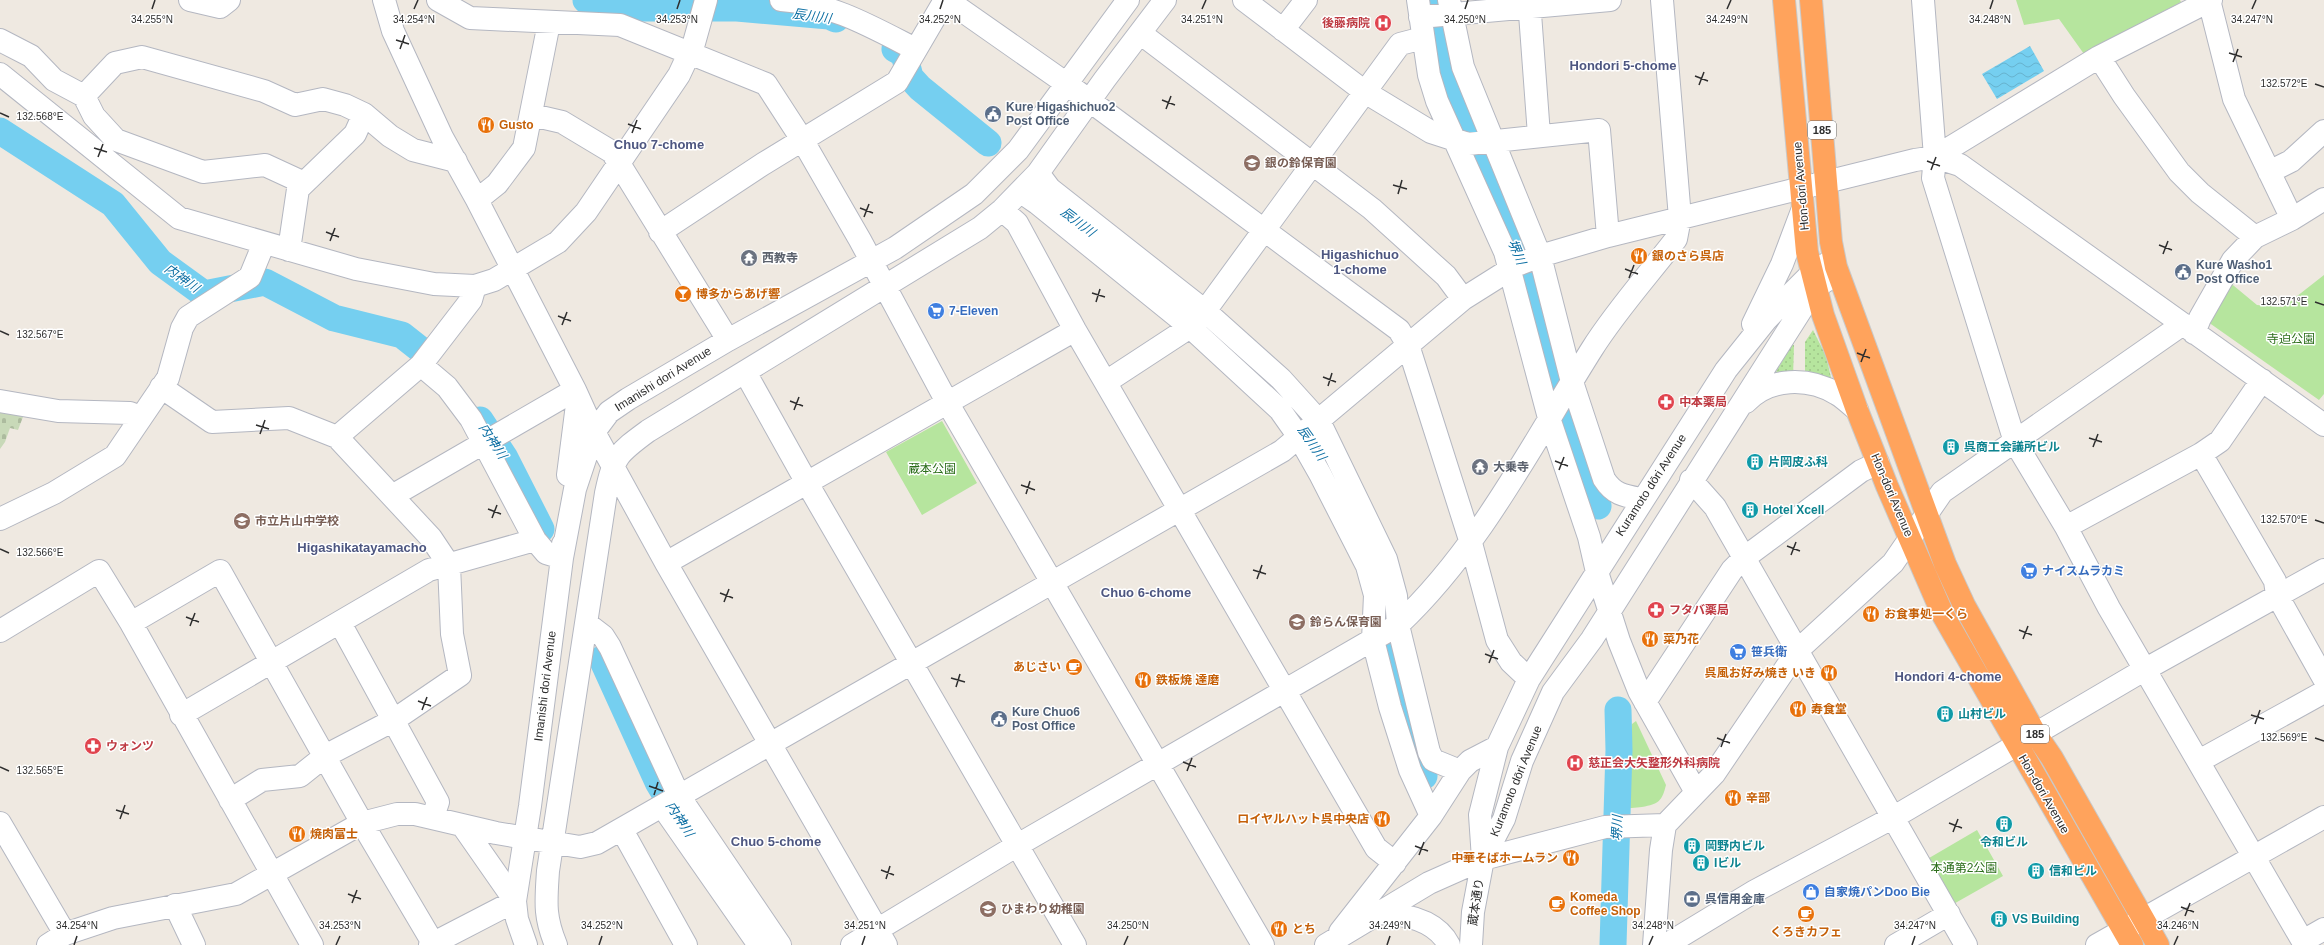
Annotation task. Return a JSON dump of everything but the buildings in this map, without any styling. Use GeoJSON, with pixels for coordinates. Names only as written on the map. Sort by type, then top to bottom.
{"type":"FeatureCollection","features":[{"type":"Feature","properties":{"kind":"highway","name":"Hon-dori Avenue"},"geometry":{"type":"LineString","coordinates":[[1784,0],[1802,211],[1813,280],[1857,410],[1942,615],[2128,938]]}},
{"type":"Feature","properties":{"kind":"highway","name":"Hon-dori Avenue"},"geometry":{"type":"LineString","coordinates":[[1811,0],[1824,147],[1825,183],[1836,266],[1926,516],[1964,605],[2035,733],[2052,758],[2158,945]]}},
{"type":"Feature","properties":{"kind":"street"},"geometry":{"type":"LineString","coordinates":[[190,0],[220,7],[229,0]]}},
{"type":"Feature","properties":{"kind":"street"},"geometry":{"type":"LineString","coordinates":[[384,0],[393,31],[414,78],[577,394],[594,432],[666,563],[881,937]]}},
{"type":"Feature","properties":{"kind":"street"},"geometry":{"type":"LineString","coordinates":[[438,0],[470,18],[549,23],[620,25],[766,84],[802,141],[871,261],[947,402],[1263,945]]}},
{"type":"Feature","properties":{"kind":"street"},"geometry":{"type":"LineString","coordinates":[[781,0],[828,8],[859,20],[915,49]]}},
{"type":"Feature","properties":{"kind":"street"},"geometry":{"type":"LineString","coordinates":[[660,232],[763,164],[897,82],[915,49],[946,0],[1089,100],[1399,330],[1408,346],[1471,543],[1497,640],[1511,662],[1529,679]]}},
{"type":"Feature","properties":{"kind":"street","name":"Imanishi dori Avenue"},"geometry":{"type":"LineString","coordinates":[[526,945],[517,919],[515,901],[525,837],[562,558],[574,489],[594,432],[609,412],[628,399],[728,340],[895,248],[974,194],[1018,150],[1128,0]]}},
{"type":"Feature","properties":{"kind":"street"},"geometry":{"type":"LineString","coordinates":[[556,945],[547,924],[546,898],[552,842],[612,465],[622,449],[648,431],[980,228],[1002,210],[1038,173],[1089,100],[1165,0]]}},
{"type":"Feature","properties":{"kind":"street"},"geometry":{"type":"LineString","coordinates":[[1244,0],[1365,92],[1432,132],[1476,143],[1539,135],[1599,130],[1608,236]]}},
{"type":"Feature","properties":{"kind":"street"},"geometry":{"type":"LineString","coordinates":[[1284,30],[1306,0]]}},
{"type":"Feature","properties":{"kind":"street"},"geometry":{"type":"LineString","coordinates":[[1106,382],[1190,327],[1205,311],[1400,44],[1434,14],[1530,3],[1610,0]]}},
{"type":"Feature","properties":{"kind":"street"},"geometry":{"type":"LineString","coordinates":[[852,945],[881,937],[1016,846],[1373,640],[1398,625],[1423,602],[1471,543],[1570,386],[1592,348],[1676,239],[1680,218],[1662,0]]}},
{"type":"Feature","properties":{"kind":"street"},"geometry":{"type":"LineString","coordinates":[[1923,0],[1935,157],[1933,178],[2014,442],[2066,528],[2144,670],[2199,761],[2304,943],[2324,929]]}},
{"type":"Feature","properties":{"kind":"street"},"geometry":{"type":"LineString","coordinates":[[0,823],[8,857],[56,940],[113,918],[236,894],[362,823],[397,814],[415,814],[433,817],[462,826],[496,833],[580,847],[597,843],[1282,451],[1463,299],[1526,263],[1608,236],[1915,160],[1935,157],[2099,57],[2210,0],[2234,99],[2292,219]]}},
{"type":"Feature","properties":{"kind":"street"},"geometry":{"type":"LineString","coordinates":[[1530,3],[1539,135]]}},
{"type":"Feature","properties":{"kind":"street"},"geometry":{"type":"LineString","coordinates":[[0,74],[179,218],[356,269],[434,284],[475,286],[494,280],[558,242],[586,212],[620,165],[679,75],[689,54],[704,7]]}},
{"type":"Feature","properties":{"kind":"street"},"geometry":{"type":"LineString","coordinates":[[1434,14],[1463,68],[1476,143],[1506,252],[1526,263]]}},
{"type":"Feature","properties":{"kind":"street"},"geometry":{"type":"LineString","coordinates":[[1434,14],[1429,75],[1437,101],[1476,143],[1526,263],[1604,479],[1610,489],[1619,494],[1642,499]]}},
{"type":"Feature","properties":{"kind":"street"},"geometry":{"type":"LineString","coordinates":[[477,200],[497,184],[524,148],[532,115],[549,23]]}},
{"type":"Feature","properties":{"kind":"street"},"geometry":{"type":"LineString","coordinates":[[1140,33],[1312,165],[1372,209],[1446,276],[1463,299]]}},
{"type":"Feature","properties":{"kind":"street"},"geometry":{"type":"LineString","coordinates":[[0,40],[31,56],[54,80],[84,96],[94,116],[116,140],[121,143],[203,172],[265,165],[304,182]]}},
{"type":"Feature","properties":{"kind":"street"},"geometry":{"type":"LineString","coordinates":[[84,96],[115,62],[142,57],[264,91],[295,105],[323,99],[345,105],[364,114],[390,136],[413,150],[456,161]]}},
{"type":"Feature","properties":{"kind":"street"},"geometry":{"type":"LineString","coordinates":[[2099,57],[2124,96],[2180,172],[2200,193],[2255,238]]}},
{"type":"Feature","properties":{"kind":"street"},"geometry":{"type":"LineString","coordinates":[[289,250],[298,189],[355,134],[364,114]]}},
{"type":"Feature","properties":{"kind":"street"},"geometry":{"type":"LineString","coordinates":[[532,115],[562,122],[612,152],[728,340]]}},
{"type":"Feature","properties":{"kind":"street"},"geometry":{"type":"LineString","coordinates":[[2269,172],[2291,161],[2324,131]]}},
{"type":"Feature","properties":{"kind":"street"},"geometry":{"type":"LineString","coordinates":[[1935,157],[1960,165],[2188,329],[2323,423]]}},
{"type":"Feature","properties":{"kind":"street"},"geometry":{"type":"LineString","coordinates":[[1038,173],[1050,189],[1205,311],[1280,379],[1319,421],[1386,559],[1396,596],[1398,625],[1429,752],[1433,760],[1460,771]]}},
{"type":"Feature","properties":{"kind":"street"},"geometry":{"type":"LineString","coordinates":[[1021,192],[1037,203],[1190,327],[1280,410],[1299,438],[1320,474],[1367,566],[1375,595],[1373,640],[1390,707],[1410,770],[1431,816]]}},
{"type":"Feature","properties":{"kind":"street"},"geometry":{"type":"LineString","coordinates":[[1654,945],[1661,850],[1665,825],[1714,774],[1798,650],[1893,563],[1942,492],[2014,442],[2188,329],[2200,318],[2233,260],[2255,238],[2292,219],[2324,199]]}},
{"type":"Feature","properties":{"kind":"street"},"geometry":{"type":"LineString","coordinates":[[1002,210],[1017,223],[1075,330],[1376,848],[1395,863]]}},
{"type":"Feature","properties":{"kind":"street"},"geometry":{"type":"LineString","coordinates":[[1726,370],[1758,315],[1782,264],[1802,211]]}},
{"type":"Feature","properties":{"kind":"street"},"geometry":{"type":"LineString","coordinates":[[0,520],[54,493],[115,456],[168,378],[182,328],[188,317],[250,277],[264,243]]}},
{"type":"Feature","properties":{"kind":"street"},"geometry":{"type":"LineString","coordinates":[[1526,263],[1551,415],[1589,537],[1597,572],[1619,641],[1645,702],[1696,792]]}},
{"type":"Feature","properties":{"kind":"street","name":"Kuramoto dōri Avenue"},"geometry":{"type":"LineString","coordinates":[[1483,859],[1480,815],[1497,747],[1529,679],[1642,499],[1726,370],[1766,320],[1813,280],[1836,266]]}},
{"type":"Feature","properties":{"kind":"street","name":"Kuramoto dōri Avenue"},"geometry":{"type":"LineString","coordinates":[[1483,859],[1504,819],[1522,761],[1553,692],[1592,639],[1609,609],[1731,417],[1813,280]]}},
{"type":"Feature","properties":{"kind":"street"},"geometry":{"type":"LineString","coordinates":[[337,437],[421,365],[471,300],[475,286]]}},
{"type":"Feature","properties":{"kind":"street"},"geometry":{"type":"LineString","coordinates":[[666,563],[1075,330]]}},
{"type":"Feature","properties":{"kind":"street"},"geometry":{"type":"LineString","coordinates":[[421,365],[447,387],[471,419],[490,439],[535,540],[546,553],[562,558],[568,474],[577,394]]}},
{"type":"Feature","properties":{"kind":"street"},"geometry":{"type":"LineString","coordinates":[[745,372],[807,483],[1016,846],[1075,945]]}},
{"type":"Feature","properties":{"kind":"street"},"geometry":{"type":"LineString","coordinates":[[2066,528],[2201,454],[2220,441],[2262,380]]}},
{"type":"Feature","properties":{"kind":"street"},"geometry":{"type":"LineString","coordinates":[[1731,417],[1753,394],[1772,385],[1799,382],[1820,386],[1837,394],[1857,410]]}},
{"type":"Feature","properties":{"kind":"street"},"geometry":{"type":"LineString","coordinates":[[161,387],[212,422],[289,418],[337,437],[431,538],[450,565],[452,634],[460,675],[394,720],[325,756],[300,776],[262,780],[230,800]]}},
{"type":"Feature","properties":{"kind":"street"},"geometry":{"type":"LineString","coordinates":[[392,496],[490,439],[577,394]]}},
{"type":"Feature","properties":{"kind":"street"},"geometry":{"type":"LineString","coordinates":[[0,401],[58,411],[130,413],[141,417]]}},
{"type":"Feature","properties":{"kind":"street"},"geometry":{"type":"LineString","coordinates":[[2201,454],[2275,581],[2277,595],[2324,679]]}},
{"type":"Feature","properties":{"kind":"street"},"geometry":{"type":"LineString","coordinates":[[1645,702],[1732,570],[1744,558],[1861,471],[1878,463]]}},
{"type":"Feature","properties":{"kind":"street"},"geometry":{"type":"LineString","coordinates":[[1691,480],[1715,507],[1966,945]]}},
{"type":"Feature","properties":{"kind":"street"},"geometry":{"type":"LineString","coordinates":[[181,715],[273,663],[428,570],[535,540]]}},
{"type":"Feature","properties":{"kind":"street"},"geometry":{"type":"LineString","coordinates":[[1666,945],[1755,891],[1894,817],[2144,670],[2324,570]]}},
{"type":"Feature","properties":{"kind":"street"},"geometry":{"type":"LineString","coordinates":[[130,623],[220,571],[432,944],[515,901],[462,826]]}},
{"type":"Feature","properties":{"kind":"street"},"geometry":{"type":"LineString","coordinates":[[0,631],[99,572],[130,623],[312,945]]}},
{"type":"Feature","properties":{"kind":"street"},"geometry":{"type":"LineString","coordinates":[[340,623],[438,802],[433,817]]}},
{"type":"Feature","properties":{"kind":"street"},"geometry":{"type":"LineString","coordinates":[[586,623],[603,636],[610,647],[671,801],[759,945]]}},
{"type":"Feature","properties":{"kind":"street"},"geometry":{"type":"LineString","coordinates":[[2199,761],[2324,692]]}},
{"type":"Feature","properties":{"kind":"street"},"geometry":{"type":"LineString","coordinates":[[1330,943],[1431,816],[1460,771],[1470,760],[1497,747]]}},
{"type":"Feature","properties":{"kind":"street"},"geometry":{"type":"LineString","coordinates":[[671,801],[780,945]]}},
{"type":"Feature","properties":{"kind":"street"},"geometry":{"type":"LineString","coordinates":[[2097,945],[2128,938],[2143,920],[2324,817]]}},
{"type":"Feature","properties":{"kind":"street"},"geometry":{"type":"LineString","coordinates":[[1330,943],[1429,883],[1483,859],[1615,826],[1665,825]]}},
{"type":"Feature","properties":{"kind":"street"},"geometry":{"type":"LineString","coordinates":[[622,830],[686,945]]}},
{"type":"Feature","properties":{"kind":"street","name":"蔵本通り"},"geometry":{"type":"LineString","coordinates":[[1471,945],[1473,912],[1483,859]]}},
{"type":"Feature","properties":{"kind":"street"},"geometry":{"type":"LineString","coordinates":[[175,905],[194,945]]}},
{"type":"Feature","properties":{"kind":"street"},"geometry":{"type":"LineString","coordinates":[[1380,913],[1398,914],[1421,919],[1444,936],[1449,945]]}},
{"type":"Feature","properties":{"kind":"street"},"geometry":{"type":"LineString","coordinates":[[1896,945],[1949,914]]}},
{"type":"Feature","properties":{"kind":"green space"},"geometry":{"type":"Polygon","coordinates":[[[2016,0],[2180,0],[2181,2],[2084,54],[2059,19],[2024,25],[2016,0]]]}},
{"type":"Feature","properties":{"kind":"green space","name":"寺迫公園"},"geometry":{"type":"Polygon","coordinates":[[[2324,275],[2324,394],[2319,400],[2208,322],[2228,281],[2257,305],[2283,307],[2324,275]]]}},
{"type":"Feature","properties":{"kind":"green space"},"geometry":{"type":"Polygon","coordinates":[[[1813,330],[1826,356],[1833,386],[1805,376],[1805,342],[1813,330]]]}},
{"type":"Feature","properties":{"kind":"green space"},"geometry":{"type":"Polygon","coordinates":[[[1791,345],[1794,345],[1793,378],[1771,381],[1791,345]]]}},
{"type":"Feature","properties":{"kind":"green space"},"geometry":{"type":"Polygon","coordinates":[[[0,404],[26,409],[18,430],[10,428],[5,442],[0,449],[0,404]]]}},
{"type":"Feature","properties":{"kind":"green space","name":"蔵本公園"},"geometry":{"type":"Polygon","coordinates":[[[942,421],[977,483],[922,515],[886,452],[942,421]]]}},
{"type":"Feature","properties":{"kind":"green space"},"geometry":{"type":"Polygon","coordinates":[[[1636,721],[1666,785],[1663,795],[1656,803],[1642,807],[1630,808],[1626,807],[1632,724],[1636,721]]]}},
{"type":"Feature","properties":{"kind":"green space","name":"本通第2公園"},"geometry":{"type":"Polygon","coordinates":[[[1977,830],[2003,876],[1950,906],[1924,861],[1977,830]]]}},
{"type":"Feature","properties":{"kind":"water"},"geometry":{"type":"Polygon","coordinates":[[[2030,46],[2044,71],[1997,99],[1982,74],[2030,46]]]}},
{"type":"Feature","properties":{"kind":"waterway","name":"辰川川"},"geometry":{"type":"LineString","coordinates":[[586,0],[625,3],[639,8],[737,8],[829,16],[836,19]]}},
{"type":"Feature","properties":{"kind":"waterway","name":"堺川"},"geometry":{"type":"LineString","coordinates":[[1434,0],[1438,30],[1448,76],[1466,129],[1527,275],[1539,336],[1564,414],[1598,506]]}},
{"type":"Feature","properties":{"kind":"waterway","name":"辰川川"},"geometry":{"type":"LineString","coordinates":[[895,49],[904,54],[910,77],[920,88],[988,143]]}},
{"type":"Feature","properties":{"kind":"waterway","name":"内神川"},"geometry":{"type":"LineString","coordinates":[[0,131],[113,204],[160,262],[204,294],[265,282],[334,318],[402,335],[421,350]]}},
{"type":"Feature","properties":{"kind":"waterway","name":"内神川"},"geometry":{"type":"LineString","coordinates":[[480,420],[505,458],[541,529]]}},
{"type":"Feature","properties":{"kind":"waterway","name":"辰川川"},"geometry":{"type":"LineString","coordinates":[[1393,622],[1396,661],[1402,700],[1412,739],[1424,776]]}},
{"type":"Feature","properties":{"kind":"waterway","name":"内神川"},"geometry":{"type":"LineString","coordinates":[[602,659],[658,782],[683,824]]}},
{"type":"Feature","properties":{"kind":"waterway","name":"堺川"},"geometry":{"type":"LineString","coordinates":[[1613,945],[1619,750],[1618,710]]}},
{"type":"Feature","properties":{"kind":"place","name":"後藤病院"},"geometry":{"type":"Point","coordinates":[1383,23]}},
{"type":"Feature","properties":{"kind":"place","name":"Kure Higashichuo2 Post Office"},"geometry":{"type":"Point","coordinates":[993,114]}},
{"type":"Feature","properties":{"kind":"place","name":"Gusto"},"geometry":{"type":"Point","coordinates":[486,125]}},
{"type":"Feature","properties":{"kind":"place","name":"銀の鈴保育園"},"geometry":{"type":"Point","coordinates":[1252,163]}},
{"type":"Feature","properties":{"kind":"place","name":"銀のさら呉店"},"geometry":{"type":"Point","coordinates":[1639,256]}},
{"type":"Feature","properties":{"kind":"place","name":"西教寺"},"geometry":{"type":"Point","coordinates":[749,258]}},
{"type":"Feature","properties":{"kind":"place","name":"Kure Washo1 Post Office"},"geometry":{"type":"Point","coordinates":[2183,272]}},
{"type":"Feature","properties":{"kind":"place","name":"博多からあげ響"},"geometry":{"type":"Point","coordinates":[683,294]}},
{"type":"Feature","properties":{"kind":"place","name":"7-Eleven"},"geometry":{"type":"Point","coordinates":[936,311]}},
{"type":"Feature","properties":{"kind":"place","name":"中本薬局"},"geometry":{"type":"Point","coordinates":[1666,402]}},
{"type":"Feature","properties":{"kind":"place","name":"呉商工会議所ビル"},"geometry":{"type":"Point","coordinates":[1951,447]}},
{"type":"Feature","properties":{"kind":"place","name":"片岡皮ふ科"},"geometry":{"type":"Point","coordinates":[1755,462]}},
{"type":"Feature","properties":{"kind":"place","name":"大乗寺"},"geometry":{"type":"Point","coordinates":[1480,467]}},
{"type":"Feature","properties":{"kind":"place","name":"Hotel Xcell"},"geometry":{"type":"Point","coordinates":[1750,510]}},
{"type":"Feature","properties":{"kind":"place","name":"市立片山中学校"},"geometry":{"type":"Point","coordinates":[242,521]}},
{"type":"Feature","properties":{"kind":"place","name":"ナイスムラカミ"},"geometry":{"type":"Point","coordinates":[2029,571]}},
{"type":"Feature","properties":{"kind":"place","name":"フタバ薬局"},"geometry":{"type":"Point","coordinates":[1656,610]}},
{"type":"Feature","properties":{"kind":"place","name":"お食事処一くら"},"geometry":{"type":"Point","coordinates":[1871,614]}},
{"type":"Feature","properties":{"kind":"place","name":"鈴らん保育園"},"geometry":{"type":"Point","coordinates":[1297,622]}},
{"type":"Feature","properties":{"kind":"place","name":"菜乃花"},"geometry":{"type":"Point","coordinates":[1650,639]}},
{"type":"Feature","properties":{"kind":"place","name":"笹兵衛"},"geometry":{"type":"Point","coordinates":[1738,652]}},
{"type":"Feature","properties":{"kind":"place","name":"あじさい"},"geometry":{"type":"Point","coordinates":[1074,667]}},
{"type":"Feature","properties":{"kind":"place","name":"呉風お好み焼き いき"},"geometry":{"type":"Point","coordinates":[1829,673]}},
{"type":"Feature","properties":{"kind":"place","name":"鉄板焼 達磨"},"geometry":{"type":"Point","coordinates":[1143,680]}},
{"type":"Feature","properties":{"kind":"place","name":"寿食堂"},"geometry":{"type":"Point","coordinates":[1798,709]}},
{"type":"Feature","properties":{"kind":"place","name":"山村ビル"},"geometry":{"type":"Point","coordinates":[1945,714]}},
{"type":"Feature","properties":{"kind":"place","name":"Kure Chuo6 Post Office"},"geometry":{"type":"Point","coordinates":[999,719]}},
{"type":"Feature","properties":{"kind":"place","name":"ウォンツ"},"geometry":{"type":"Point","coordinates":[93,746]}},
{"type":"Feature","properties":{"kind":"place","name":"慈正会大矢整形外科病院"},"geometry":{"type":"Point","coordinates":[1575,763]}},
{"type":"Feature","properties":{"kind":"place","name":"辛部"},"geometry":{"type":"Point","coordinates":[1733,798]}},
{"type":"Feature","properties":{"kind":"place","name":"ロイヤルハット呉中央店"},"geometry":{"type":"Point","coordinates":[1382,819]}},
{"type":"Feature","properties":{"kind":"place","name":"令和ビル"},"geometry":{"type":"Point","coordinates":[2004,824]}},
{"type":"Feature","properties":{"kind":"place","name":"焼肉富士"},"geometry":{"type":"Point","coordinates":[297,834]}},
{"type":"Feature","properties":{"kind":"place","name":"岡野内ビル"},"geometry":{"type":"Point","coordinates":[1692,846]}},
{"type":"Feature","properties":{"kind":"place","name":"中華そばホームラン"},"geometry":{"type":"Point","coordinates":[1571,858]}},
{"type":"Feature","properties":{"kind":"place","name":"Iビル"},"geometry":{"type":"Point","coordinates":[1701,863]}},
{"type":"Feature","properties":{"kind":"place","name":"信和ビル"},"geometry":{"type":"Point","coordinates":[2036,871]}},
{"type":"Feature","properties":{"kind":"place","name":"自家焼パンDoo Bie"},"geometry":{"type":"Point","coordinates":[1811,892]}},
{"type":"Feature","properties":{"kind":"place","name":"呉信用金庫"},"geometry":{"type":"Point","coordinates":[1692,899]}},
{"type":"Feature","properties":{"kind":"place","name":"Komeda Coffee Shop"},"geometry":{"type":"Point","coordinates":[1557,904]}},
{"type":"Feature","properties":{"kind":"place","name":"ひまわり幼稚園"},"geometry":{"type":"Point","coordinates":[988,909]}},
{"type":"Feature","properties":{"kind":"place","name":"くろきカフェ"},"geometry":{"type":"Point","coordinates":[1806,914]}},
{"type":"Feature","properties":{"kind":"place","name":"VS Building"},"geometry":{"type":"Point","coordinates":[1999,919]}},
{"type":"Feature","properties":{"kind":"place","name":"とち"},"geometry":{"type":"Point","coordinates":[1279,929]}},
{"type":"Feature","properties":{"kind":"district","name":"Hondori 5-chome"},"geometry":{"type":"Point","coordinates":[1623,65]}},
{"type":"Feature","properties":{"kind":"district","name":"Chuo 7-chome"},"geometry":{"type":"Point","coordinates":[659,144]}},
{"type":"Feature","properties":{"kind":"district","name":"Higashichuo 1-chome"},"geometry":{"type":"Point","coordinates":[1360,262]}},
{"type":"Feature","properties":{"kind":"district","name":"Higashikatayamacho"},"geometry":{"type":"Point","coordinates":[362,547]}},
{"type":"Feature","properties":{"kind":"district","name":"Chuo 6-chome"},"geometry":{"type":"Point","coordinates":[1146,592]}},
{"type":"Feature","properties":{"kind":"district","name":"Hondori 4-chome"},"geometry":{"type":"Point","coordinates":[1948,676]}},
{"type":"Feature","properties":{"kind":"district","name":"Chuo 5-chome"},"geometry":{"type":"Point","coordinates":[776,841]}}]}
